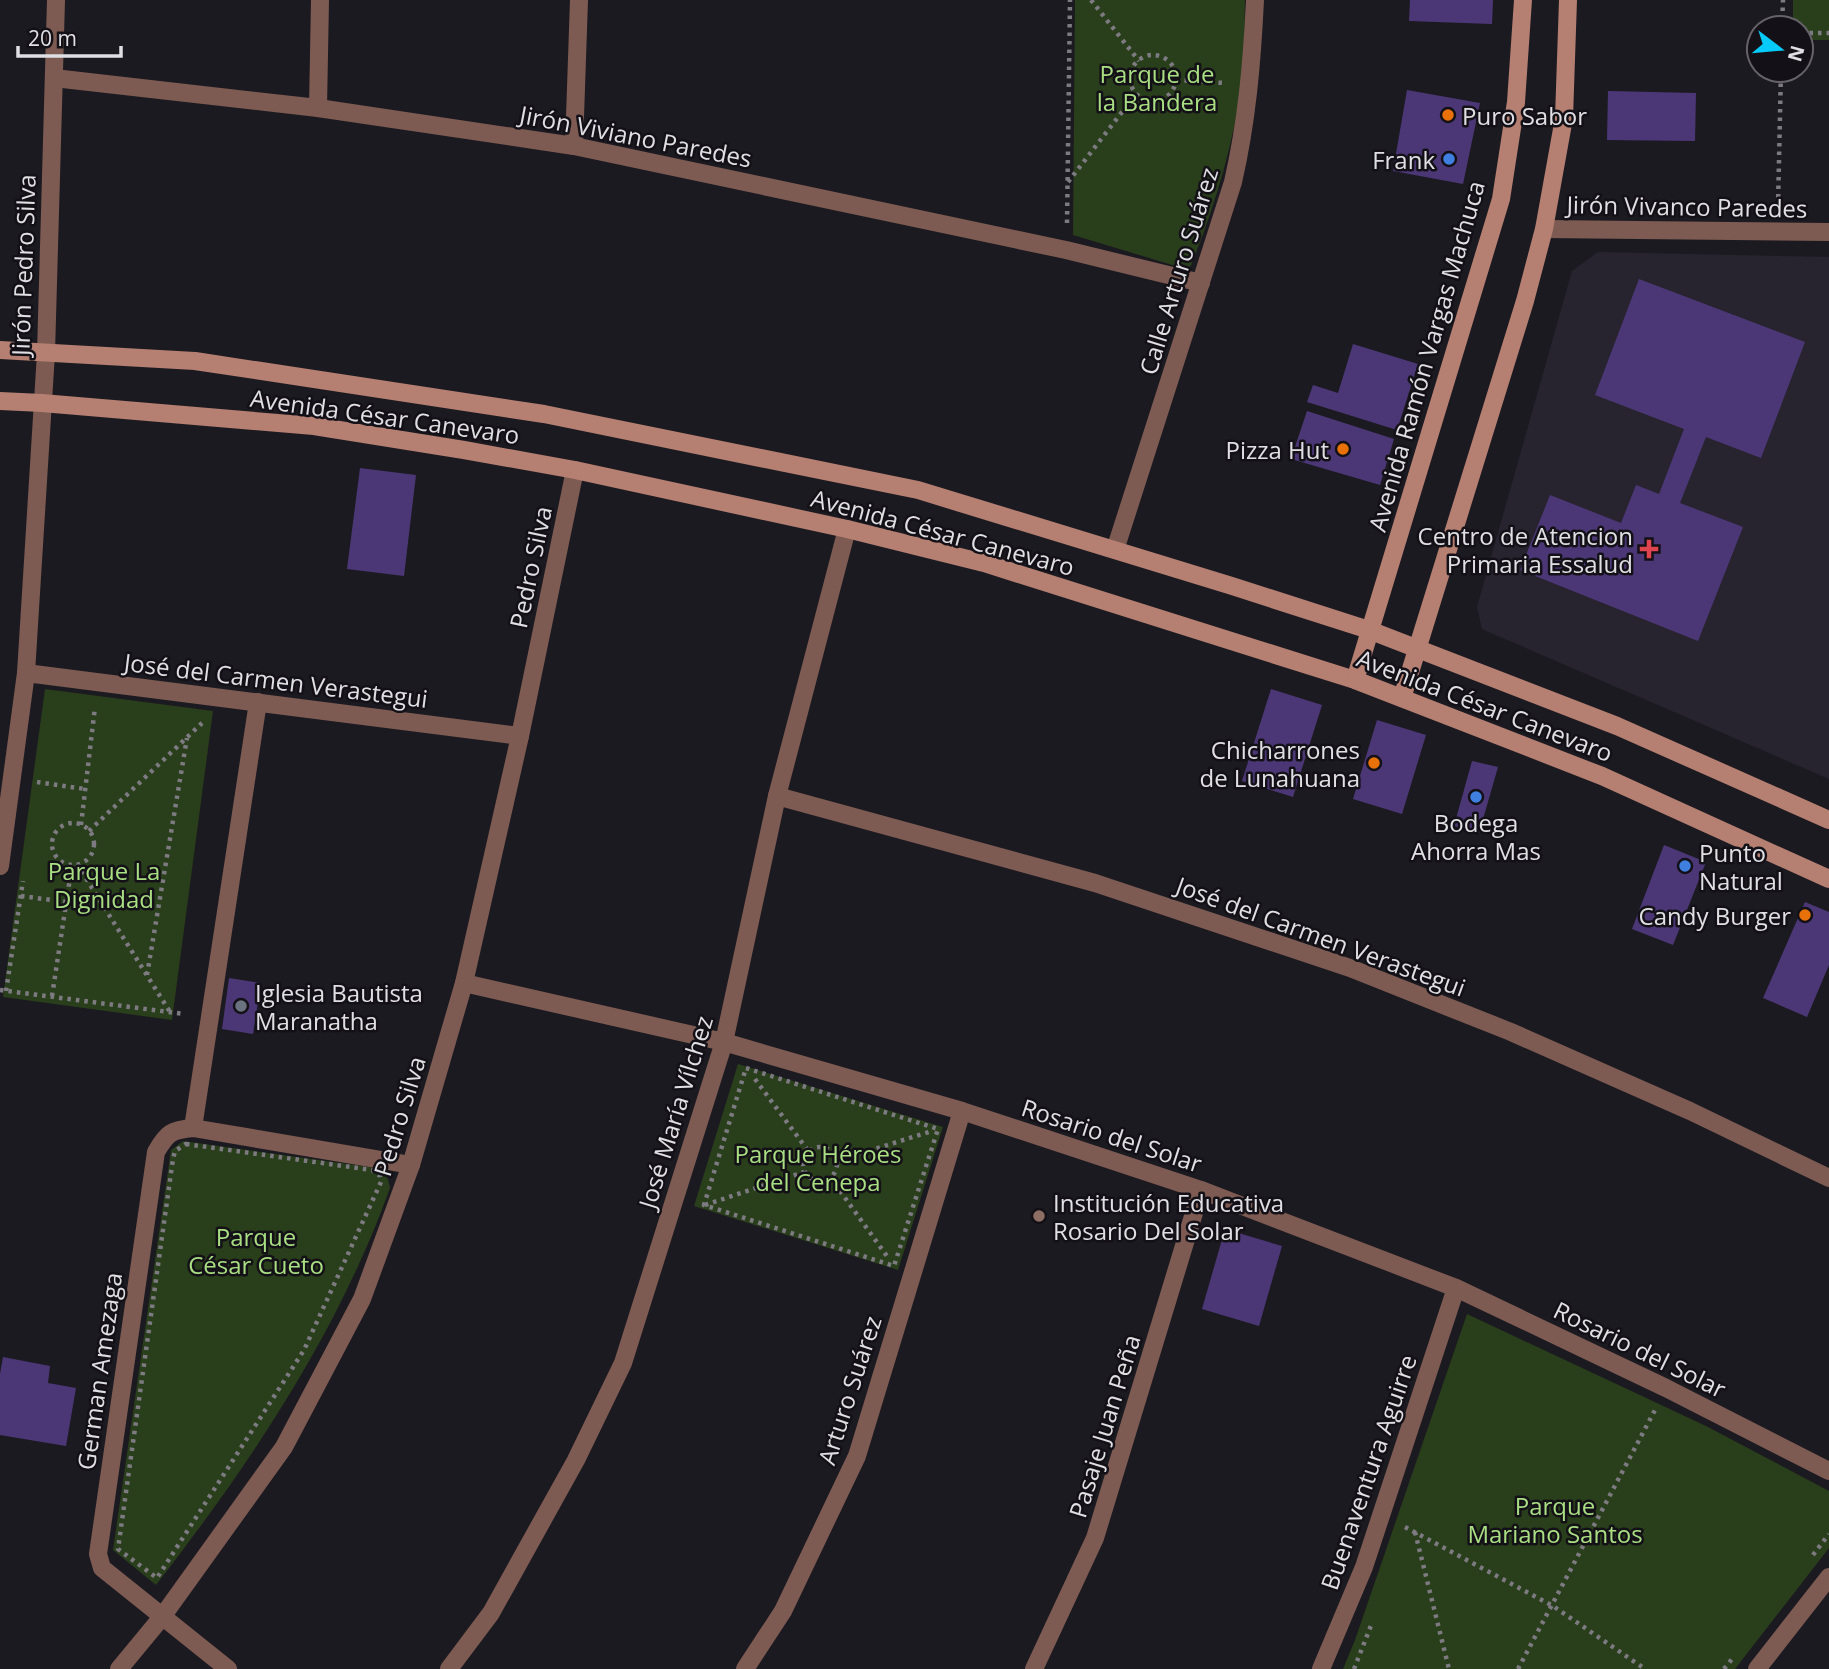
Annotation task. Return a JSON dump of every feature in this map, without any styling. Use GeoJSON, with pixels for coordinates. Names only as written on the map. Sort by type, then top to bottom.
{"type":"FeatureCollection","features":[{"type":"Feature","properties":{"kind":"main road","name":"Avenida Ramón Vargas Machuca"},"geometry":{"type":"LineString","coordinates":[[1355,680],[1501,199],[1516,102],[1523,0]]}},
{"type":"Feature","properties":{"kind":"main road"},"geometry":{"type":"LineString","coordinates":[[1402,698],[1525,301],[1544,229],[1564,118],[1568,0]]}},
{"type":"Feature","properties":{"kind":"main road","name":"Avenida César Canevaro"},"geometry":{"type":"LineString","coordinates":[[0,350],[195,361],[544,414],[918,491],[1370,630],[1617,726],[1829,820]]}},
{"type":"Feature","properties":{"kind":"main road","name":"Avenida César Canevaro"},"geometry":{"type":"LineString","coordinates":[[0,401],[314,426],[575,470],[847,529],[984,563],[1355,680],[1602,776],[1829,879]]}},
{"type":"Feature","properties":{"kind":"street","name":"Jirón Pedro Silva"},"geometry":{"type":"LineString","coordinates":[[0,866],[26,673],[46,353],[56,0]]}},
{"type":"Feature","properties":{"kind":"street"},"geometry":{"type":"LineString","coordinates":[[318,108],[320,0]]}},
{"type":"Feature","properties":{"kind":"street"},"geometry":{"type":"LineString","coordinates":[[574,146],[579,0]]}},
{"type":"Feature","properties":{"kind":"street","name":"Calle Arturo Suárez"},"geometry":{"type":"LineString","coordinates":[[1115,550],[1233,182],[1244,132],[1250,86],[1255,0]]}},
{"type":"Feature","properties":{"kind":"street","name":"Jirón Viviano Paredes"},"geometry":{"type":"LineString","coordinates":[[54,78],[318,108],[574,146],[1066,250],[1201,284]]}},
{"type":"Feature","properties":{"kind":"street","name":"Jirón Vivanco Paredes"},"geometry":{"type":"LineString","coordinates":[[1544,229],[1829,232]]}},
{"type":"Feature","properties":{"kind":"street","name":"Pedro Silva"},"geometry":{"type":"LineString","coordinates":[[120,1669],[162,1617],[284,1447],[362,1299],[411,1165],[464,983],[520,736],[575,470]]}},
{"type":"Feature","properties":{"kind":"street","name":"José María Vílchez"},"geometry":{"type":"LineString","coordinates":[[449,1669],[491,1613],[576,1460],[626,1352],[724,1041],[777,796],[847,529]]}},
{"type":"Feature","properties":{"kind":"street","name":"José del Carmen Verastegui"},"geometry":{"type":"LineString","coordinates":[[26,673],[520,736]]}},
{"type":"Feature","properties":{"kind":"street"},"geometry":{"type":"LineString","coordinates":[[258,702],[193,1128],[411,1165]]}},
{"type":"Feature","properties":{"kind":"street","name":"José del Carmen Verastegui"},"geometry":{"type":"LineString","coordinates":[[777,796],[1095,883],[1350,968],[1523,1037],[1690,1111],[1829,1178]]}},
{"type":"Feature","properties":{"kind":"street","name":"Rosario del Solar"},"geometry":{"type":"LineString","coordinates":[[464,983],[724,1041],[962,1111],[1201,1190],[1455,1288],[1666,1388],[1829,1471]]}},
{"type":"Feature","properties":{"kind":"street","name":"Arturo Suárez"},"geometry":{"type":"LineString","coordinates":[[745,1669],[783,1611],[857,1456],[962,1111]]}},
{"type":"Feature","properties":{"kind":"street","name":"German Amezaga"},"geometry":{"type":"LineString","coordinates":[[193,1128],[170,1133],[156,1152],[98,1554],[102,1568],[228,1669]]}},
{"type":"Feature","properties":{"kind":"street","name":"Pasaje Juan Peña"},"geometry":{"type":"LineString","coordinates":[[1034,1669],[1095,1538],[1201,1190]]}},
{"type":"Feature","properties":{"kind":"street","name":"Buenaventura Aguirre"},"geometry":{"type":"LineString","coordinates":[[1321,1669],[1364,1567],[1455,1288]]}},
{"type":"Feature","properties":{"kind":"street"},"geometry":{"type":"LineString","coordinates":[[1757,1669],[1829,1577]]}},
{"type":"Feature","properties":{"kind":"path"},"geometry":{"type":"LineString","coordinates":[[1066,250],[1070,0]]}},
{"type":"Feature","properties":{"kind":"path"},"geometry":{"type":"LineString","coordinates":[[1091,0],[1139,61]]}},
{"type":"Feature","properties":{"kind":"path"},"geometry":{"type":"LineString","coordinates":[[1160,56],[1172,65],[1176,80],[1165,98],[1150,101],[1136,94],[1132,88],[1131,73],[1145,57],[1160,56]]}},
{"type":"Feature","properties":{"kind":"path"},"geometry":{"type":"LineString","coordinates":[[1176,80],[1250,86]]}},
{"type":"Feature","properties":{"kind":"path"},"geometry":{"type":"LineString","coordinates":[[1777,231],[1781,84]]}},
{"type":"Feature","properties":{"kind":"path"},"geometry":{"type":"LineString","coordinates":[[1068,182],[1136,94]]}},
{"type":"Feature","properties":{"kind":"path"},"geometry":{"type":"LineString","coordinates":[[81,825],[95,701]]}},
{"type":"Feature","properties":{"kind":"path"},"geometry":{"type":"LineString","coordinates":[[89,831],[208,717],[195,715]]}},
{"type":"Feature","properties":{"kind":"path"},"geometry":{"type":"LineString","coordinates":[[147,975],[187,738]]}},
{"type":"Feature","properties":{"kind":"path"},"geometry":{"type":"LineString","coordinates":[[34,795],[38,769]]}},
{"type":"Feature","properties":{"kind":"path"},"geometry":{"type":"LineString","coordinates":[[36,782],[85,789]]}},
{"type":"Feature","properties":{"kind":"path"},"geometry":{"type":"LineString","coordinates":[[75,865],[91,855],[94,846],[89,831],[75,823],[63,825],[54,834],[52,846],[57,857],[75,865],[171,1012]]}},
{"type":"Feature","properties":{"kind":"path"},"geometry":{"type":"LineString","coordinates":[[52,996],[75,865]]}},
{"type":"Feature","properties":{"kind":"path"},"geometry":{"type":"LineString","coordinates":[[24,870],[3,990],[209,1017]]}},
{"type":"Feature","properties":{"kind":"path"},"geometry":{"type":"LineString","coordinates":[[21,895],[67,902]]}},
{"type":"Feature","properties":{"kind":"path"},"geometry":{"type":"LineString","coordinates":[[724,1041],[808,1152]]}},
{"type":"Feature","properties":{"kind":"path"},"geometry":{"type":"LineString","coordinates":[[746,1068],[938,1129]]}},
{"type":"Feature","properties":{"kind":"path"},"geometry":{"type":"LineString","coordinates":[[704,1205],[746,1068]]}},
{"type":"Feature","properties":{"kind":"path"},"geometry":{"type":"LineString","coordinates":[[836,1161],[938,1129],[962,1111]]}},
{"type":"Feature","properties":{"kind":"path"},"geometry":{"type":"LineString","coordinates":[[894,1266],[938,1129]]}},
{"type":"Feature","properties":{"kind":"path"},"geometry":{"type":"LineString","coordinates":[[193,1145],[372,1170],[380,1176],[381,1182],[304,1350],[158,1578],[118,1549],[173,1158],[180,1146],[193,1145]]}},
{"type":"Feature","properties":{"kind":"path"},"geometry":{"type":"LineString","coordinates":[[821,1147],[830,1150],[836,1161],[834,1174],[818,1181],[810,1179],[804,1172],[802,1163],[808,1152],[821,1147]]}},
{"type":"Feature","properties":{"kind":"path"},"geometry":{"type":"LineString","coordinates":[[704,1205],[804,1172]]}},
{"type":"Feature","properties":{"kind":"path"},"geometry":{"type":"LineString","coordinates":[[830,1177],[894,1266]]}},
{"type":"Feature","properties":{"kind":"path"},"geometry":{"type":"LineString","coordinates":[[675,1197],[913,1271]]}},
{"type":"Feature","properties":{"kind":"path"},"geometry":{"type":"LineString","coordinates":[[1518,1669],[1666,1388]]}},
{"type":"Feature","properties":{"kind":"path"},"geometry":{"type":"LineString","coordinates":[[1643,1404],[1667,1416]]}},
{"type":"Feature","properties":{"kind":"path"},"geometry":{"type":"LineString","coordinates":[[1382,1514],[1553,1606],[1645,1669]]}},
{"type":"Feature","properties":{"kind":"path"},"geometry":{"type":"LineString","coordinates":[[1400,1540],[1405,1527]]}},
{"type":"Feature","properties":{"kind":"path"},"geometry":{"type":"LineString","coordinates":[[1415,1532],[1449,1669]]}},
{"type":"Feature","properties":{"kind":"path"},"geometry":{"type":"LineString","coordinates":[[1354,1669],[1374,1618]]}},
{"type":"Feature","properties":{"kind":"shaded area","name":"Centro de Atencion Primaria Essalud"},"geometry":{"type":"Polygon","coordinates":[[[1598,252],[1829,257],[1829,779],[1482,629],[1477,607],[1572,271],[1598,252]]]}},
{"type":"Feature","properties":{"kind":"green space","name":"Parque de la Bandera"},"geometry":{"type":"Polygon","coordinates":[[[1075,0],[1245,0],[1243,72],[1238,106],[1214,201],[1189,270],[1073,235],[1075,0]]]}},
{"type":"Feature","properties":{"kind":"green space"},"geometry":{"type":"Polygon","coordinates":[[[1793,0],[1829,0],[1829,40],[1815,40],[1815,14],[1793,14],[1793,0]]]}},
{"type":"Feature","properties":{"kind":"green space","name":"Parque La Dignidad"},"geometry":{"type":"Polygon","coordinates":[[[45,689],[213,711],[172,1020],[3,997],[45,689]]]}},
{"type":"Feature","properties":{"kind":"green space","name":"Parque Héroes del Cenepa"},"geometry":{"type":"Polygon","coordinates":[[[738,1064],[943,1127],[898,1270],[694,1206],[738,1064]]]}},
{"type":"Feature","properties":{"kind":"green space","name":"Parque César Cueto"},"geometry":{"type":"Polygon","coordinates":[[[183,1141],[376,1168],[386,1175],[390,1188],[345,1294],[289,1396],[225,1492],[156,1585],[113,1550],[171,1150],[183,1141]]]}},
{"type":"Feature","properties":{"kind":"green space","name":"Parque Mariano Santos"},"geometry":{"type":"Polygon","coordinates":[[[1467,1314],[1706,1426],[1829,1491],[1829,1548],[1735,1669],[1343,1669],[1467,1314]]]}},
{"type":"Feature","properties":{"kind":"building"},"geometry":{"type":"Polygon","coordinates":[[[1410,0],[1493,0],[1492,24],[1409,21],[1410,0]]]}},
{"type":"Feature","properties":{"kind":"building"},"geometry":{"type":"Polygon","coordinates":[[[1407,90],[1480,103],[1463,184],[1393,171],[1407,90]]]}},
{"type":"Feature","properties":{"kind":"building"},"geometry":{"type":"Polygon","coordinates":[[[1608,91],[1696,93],[1695,141],[1607,140],[1608,91]]]}},
{"type":"Feature","properties":{"kind":"building"},"geometry":{"type":"Polygon","coordinates":[[[1639,279],[1805,342],[1761,458],[1706,437],[1680,503],[1743,527],[1698,641],[1520,570],[1550,495],[1621,523],[1636,485],[1659,494],[1684,429],[1595,395],[1639,279]]]}},
{"type":"Feature","properties":{"kind":"building"},"geometry":{"type":"Polygon","coordinates":[[[1353,344],[1418,364],[1397,430],[1307,402],[1313,385],[1338,393],[1353,344]]]}},
{"type":"Feature","properties":{"kind":"building","name":"Pizza Hut"},"geometry":{"type":"Polygon","coordinates":[[[1307,411],[1394,439],[1380,485],[1291,459],[1307,411]]]}},
{"type":"Feature","properties":{"kind":"building"},"geometry":{"type":"Polygon","coordinates":[[[360,468],[416,475],[404,576],[347,569],[360,468]]]}},
{"type":"Feature","properties":{"kind":"building"},"geometry":{"type":"Polygon","coordinates":[[[1271,689],[1322,705],[1293,797],[1242,781],[1271,689]]]}},
{"type":"Feature","properties":{"kind":"building"},"geometry":{"type":"Polygon","coordinates":[[[1377,720],[1426,735],[1402,814],[1353,799],[1377,720]]]}},
{"type":"Feature","properties":{"kind":"building","name":"Bodega Ahorra Mas"},"geometry":{"type":"Polygon","coordinates":[[[1472,761],[1498,767],[1479,833],[1454,826],[1472,761]]]}},
{"type":"Feature","properties":{"kind":"building"},"geometry":{"type":"Polygon","coordinates":[[[1664,845],[1706,862],[1673,945],[1632,929],[1664,845]]]}},
{"type":"Feature","properties":{"kind":"building"},"geometry":{"type":"Polygon","coordinates":[[[1805,902],[1829,912],[1829,965],[1807,1017],[1763,998],[1805,902]]]}},
{"type":"Feature","properties":{"kind":"building","name":"Iglesia Bautista Maranatha"},"geometry":{"type":"Polygon","coordinates":[[[229,978],[261,983],[253,1034],[222,1029],[229,978]]]}},
{"type":"Feature","properties":{"kind":"building"},"geometry":{"type":"Polygon","coordinates":[[[1225,1229],[1282,1246],[1259,1326],[1202,1309],[1225,1229]]]}},
{"type":"Feature","properties":{"kind":"building"},"geometry":{"type":"Polygon","coordinates":[[[3,1357],[50,1366],[48,1383],[76,1388],[66,1446],[0,1435],[0,1374],[3,1357]]]}},
{"type":"Feature","properties":{"kind":"place","name":"Puro Sabor"},"geometry":{"type":"Point","coordinates":[1448,115]}},
{"type":"Feature","properties":{"kind":"place","name":"Frank"},"geometry":{"type":"Point","coordinates":[1449,159]}},
{"type":"Feature","properties":{"kind":"place","name":"Pizza Hut"},"geometry":{"type":"Point","coordinates":[1343,449]}},
{"type":"Feature","properties":{"kind":"place","name":"Centro de Atencion Primaria Essalud"},"geometry":{"type":"Point","coordinates":[1649,549]}},
{"type":"Feature","properties":{"kind":"place","name":"Chicharrones de Lunahuana"},"geometry":{"type":"Point","coordinates":[1374,763]}},
{"type":"Feature","properties":{"kind":"place","name":"Bodega Ahorra Mas"},"geometry":{"type":"Point","coordinates":[1476,797]}},
{"type":"Feature","properties":{"kind":"place","name":"Punto Natural"},"geometry":{"type":"Point","coordinates":[1685,866]}},
{"type":"Feature","properties":{"kind":"place","name":"Candy Burger"},"geometry":{"type":"Point","coordinates":[1805,915]}},
{"type":"Feature","properties":{"kind":"place","name":"Iglesia Bautista Maranatha"},"geometry":{"type":"Point","coordinates":[241,1006]}},
{"type":"Feature","properties":{"kind":"place","name":"Institución Educativa Rosario Del Solar"},"geometry":{"type":"Point","coordinates":[1039,1216]}}]}
